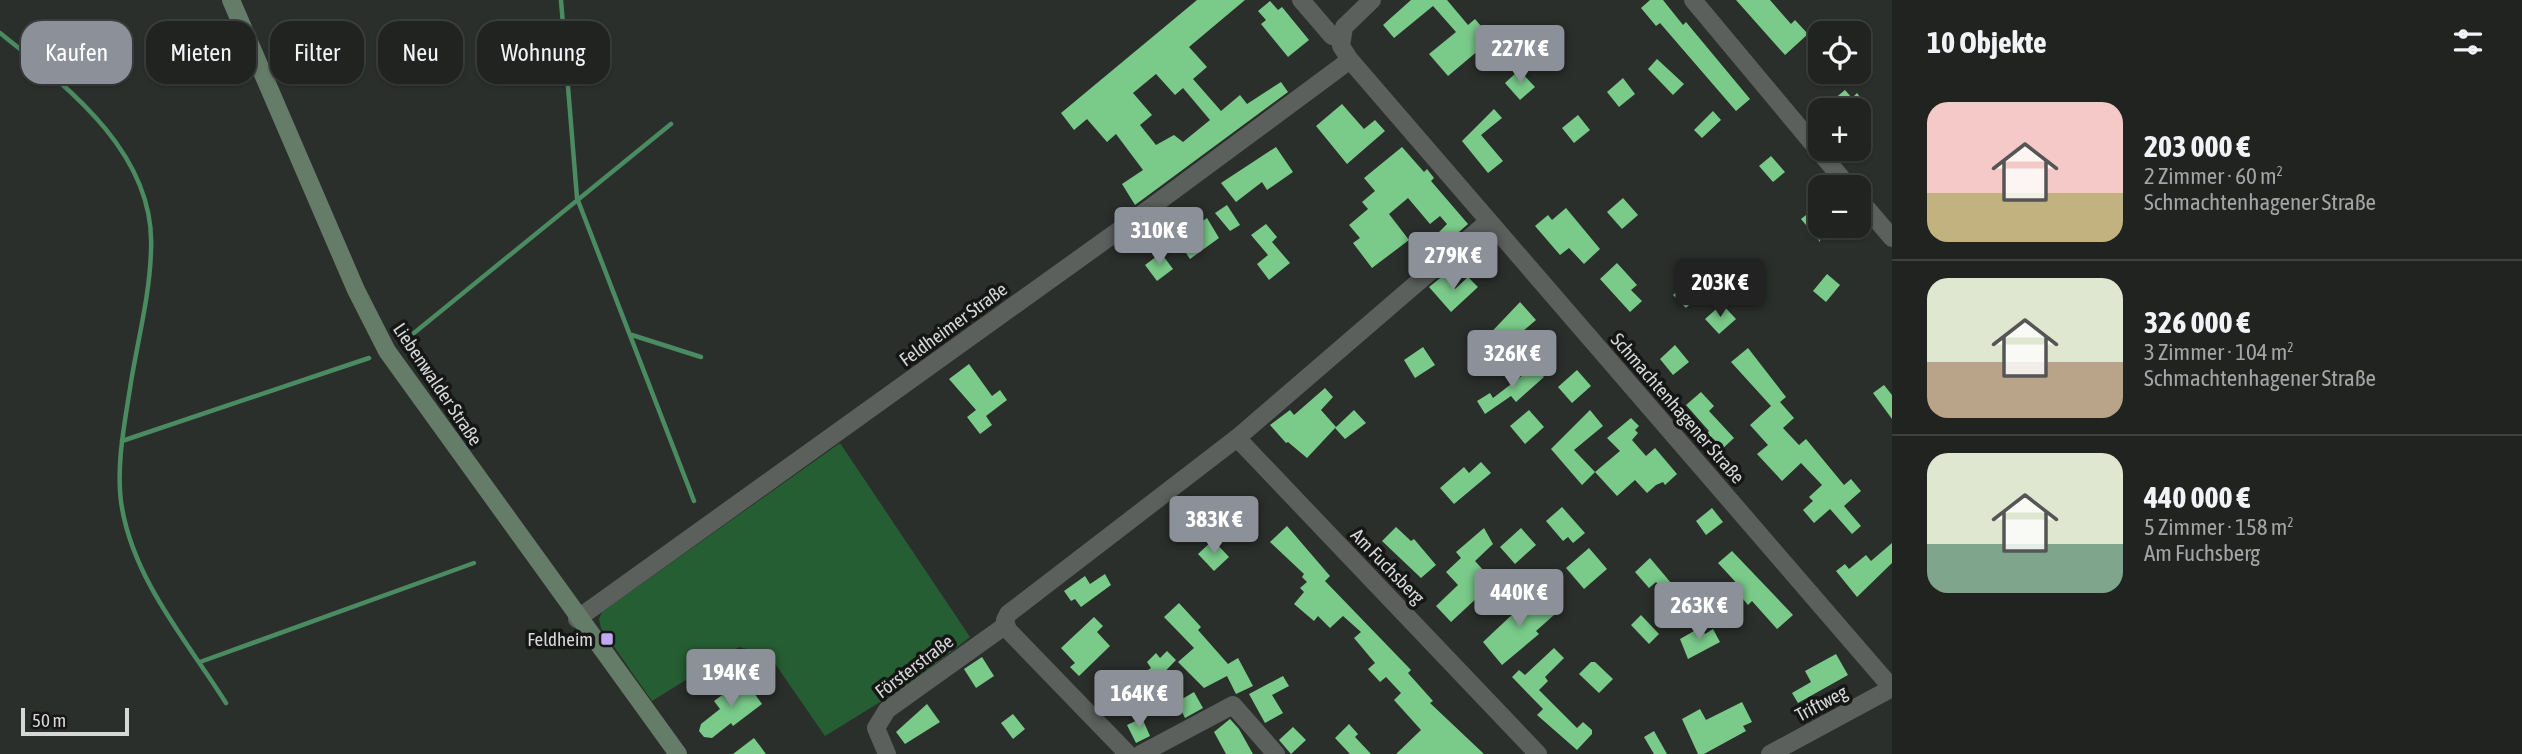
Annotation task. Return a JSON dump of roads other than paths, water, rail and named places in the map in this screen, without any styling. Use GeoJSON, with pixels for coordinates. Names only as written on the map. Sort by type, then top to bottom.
{"type":"FeatureCollection","features":[{"type":"Feature","properties":{"kind":"main road","name":"Liebenwalder Straße"},"geometry":{"type":"LineString","coordinates":[[231,0],[356,290],[387,351],[678,754]]}},
{"type":"Feature","properties":{"kind":"street"},"geometry":{"type":"LineString","coordinates":[[1301,0],[1332,36],[1340,38],[1344,27],[1373,0]]}},
{"type":"Feature","properties":{"kind":"street"},"geometry":{"type":"LineString","coordinates":[[1693,0],[1839,175]]}},
{"type":"Feature","properties":{"kind":"street","name":"Schmachtenhagener Straße"},"geometry":{"type":"LineString","coordinates":[[1340,38],[1350,60],[1892,688]]}},
{"type":"Feature","properties":{"kind":"street","name":"Feldheimer Straße"},"geometry":{"type":"LineString","coordinates":[[578,618],[1150,208],[1350,60]]}},
{"type":"Feature","properties":{"kind":"street"},"geometry":{"type":"LineString","coordinates":[[1871,213],[1892,238]]}},
{"type":"Feature","properties":{"kind":"street"},"geometry":{"type":"LineString","coordinates":[[1128,754],[1007,628],[1004,620],[1013,609],[1237,438],[1489,221]]}},
{"type":"Feature","properties":{"kind":"street","name":"Am Fuchsberg"},"geometry":{"type":"LineString","coordinates":[[1237,438],[1538,754]]}},
{"type":"Feature","properties":{"kind":"street","name":"Försterstraße"},"geometry":{"type":"LineString","coordinates":[[887,754],[876,728],[887,710],[1007,628]]}},
{"type":"Feature","properties":{"kind":"street","name":"Triftweg"},"geometry":{"type":"LineString","coordinates":[[1770,754],[1892,688]]}},
{"type":"Feature","properties":{"kind":"street"},"geometry":{"type":"LineString","coordinates":[[1141,754],[1233,705],[1276,754]]}},
{"type":"Feature","properties":{"kind":"waterway"},"geometry":{"type":"LineString","coordinates":[[561,0],[577,198],[694,501]]}},
{"type":"Feature","properties":{"kind":"waterway"},"geometry":{"type":"LineString","coordinates":[[0,33],[79,100],[123,153],[139,183],[149,215],[151,250],[146,300],[122,445],[122,508],[138,561],[150,586],[226,703]]}},
{"type":"Feature","properties":{"kind":"waterway"},"geometry":{"type":"LineString","coordinates":[[414,333],[671,124]]}},
{"type":"Feature","properties":{"kind":"waterway"},"geometry":{"type":"LineString","coordinates":[[632,335],[701,357]]}},
{"type":"Feature","properties":{"kind":"waterway"},"geometry":{"type":"LineString","coordinates":[[122,441],[369,358]]}},
{"type":"Feature","properties":{"kind":"waterway"},"geometry":{"type":"LineString","coordinates":[[200,662],[474,563]]}},
{"type":"Feature","properties":{"kind":"place","name":"Feldheim"},"geometry":{"type":"Point","coordinates":[607,639]}}]}
